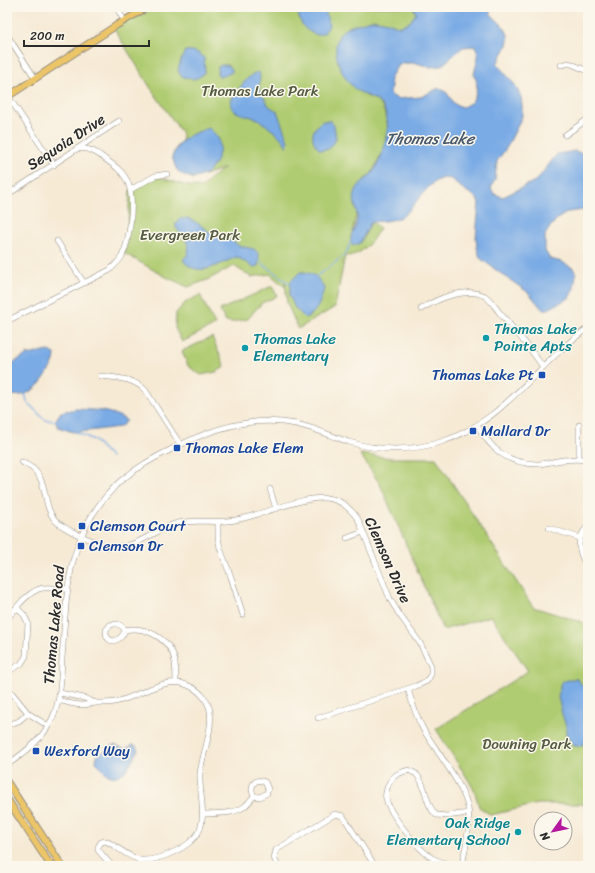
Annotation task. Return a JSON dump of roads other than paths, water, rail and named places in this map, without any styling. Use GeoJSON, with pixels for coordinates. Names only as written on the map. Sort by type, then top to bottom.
{"type":"FeatureCollection","features":[{"type":"Feature","properties":{"kind":"main road"},"geometry":{"type":"LineString","coordinates":[[8,96],[124,20],[148,7]]}},
{"type":"Feature","properties":{"kind":"main road"},"geometry":{"type":"LineString","coordinates":[[7,782],[62,866]]}},
{"type":"Feature","properties":{"kind":"main road"},"geometry":{"type":"LineString","coordinates":[[7,799],[51,866]]}},
{"type":"Feature","properties":{"kind":"street"},"geometry":{"type":"LineString","coordinates":[[116,7],[124,20]]}},
{"type":"Feature","properties":{"kind":"street"},"geometry":{"type":"LineString","coordinates":[[7,35],[35,78]]}},
{"type":"Feature","properties":{"kind":"street"},"geometry":{"type":"LineString","coordinates":[[561,65],[569,64],[588,71]]}},
{"type":"Feature","properties":{"kind":"street"},"geometry":{"type":"LineString","coordinates":[[8,96],[54,165]]}},
{"type":"Feature","properties":{"kind":"street"},"geometry":{"type":"LineString","coordinates":[[566,135],[588,119]]}},
{"type":"Feature","properties":{"kind":"street","name":"Sequoia Drive"},"geometry":{"type":"LineString","coordinates":[[7,195],[119,122]]}},
{"type":"Feature","properties":{"kind":"street"},"geometry":{"type":"LineString","coordinates":[[7,321],[110,270],[122,258],[126,246],[132,199],[128,182],[117,167],[98,154],[85,148],[77,149]]}},
{"type":"Feature","properties":{"kind":"street"},"geometry":{"type":"LineString","coordinates":[[130,190],[155,176],[167,174]]}},
{"type":"Feature","properties":{"kind":"street"},"geometry":{"type":"LineString","coordinates":[[57,241],[84,283]]}},
{"type":"Feature","properties":{"kind":"street"},"geometry":{"type":"LineString","coordinates":[[421,309],[435,301],[453,294],[472,293],[485,296],[526,343],[544,367]]}},
{"type":"Feature","properties":{"kind":"street","name":"Thomas Lake Road"},"geometry":{"type":"LineString","coordinates":[[7,765],[28,751],[54,716],[60,693],[68,589],[72,560],[81,535],[98,505],[120,480],[145,462],[204,433],[226,426],[248,422],[285,422],[308,427],[365,446],[386,449],[424,446],[442,441],[460,434],[495,413],[512,399],[574,338],[588,328]]}},
{"type":"Feature","properties":{"kind":"street"},"geometry":{"type":"LineString","coordinates":[[101,376],[128,379],[141,386],[146,391],[180,444]]}},
{"type":"Feature","properties":{"kind":"street"},"geometry":{"type":"LineString","coordinates":[[477,425],[486,440],[494,448],[505,456],[516,461],[536,464],[579,459],[588,460]]}},
{"type":"Feature","properties":{"kind":"street"},"geometry":{"type":"LineString","coordinates":[[579,459],[580,425]]}},
{"type":"Feature","properties":{"kind":"street"},"geometry":{"type":"LineString","coordinates":[[22,462],[33,468],[42,479],[46,489],[48,508],[55,520],[65,528],[81,535]]}},
{"type":"Feature","properties":{"kind":"street"},"geometry":{"type":"LineString","coordinates":[[270,489],[276,509]]}},
{"type":"Feature","properties":{"kind":"street","name":"Clemson Drive"},"geometry":{"type":"LineString","coordinates":[[81,535],[107,546],[122,547],[133,544],[176,523],[236,520],[314,498],[332,498],[352,510],[358,519],[390,599],[420,643],[431,666],[431,674],[427,681],[408,689]]}},
{"type":"Feature","properties":{"kind":"street"},"geometry":{"type":"LineString","coordinates":[[218,522],[220,548],[232,577],[242,615]]}},
{"type":"Feature","properties":{"kind":"street"},"geometry":{"type":"LineString","coordinates":[[588,526],[580,538],[579,545],[580,552],[588,570]]}},
{"type":"Feature","properties":{"kind":"street"},"geometry":{"type":"LineString","coordinates":[[549,528],[580,538]]}},
{"type":"Feature","properties":{"kind":"street"},"geometry":{"type":"LineString","coordinates":[[347,538],[363,532]]}},
{"type":"Feature","properties":{"kind":"street"},"geometry":{"type":"LineString","coordinates":[[7,619],[27,596],[39,589],[68,589]]}},
{"type":"Feature","properties":{"kind":"street"},"geometry":{"type":"LineString","coordinates":[[7,672],[21,664],[26,656],[28,623],[24,615],[16,608]]}},
{"type":"Feature","properties":{"kind":"street"},"geometry":{"type":"LineString","coordinates":[[125,630],[140,630],[153,634],[165,642],[172,653],[176,665],[176,682]]}},
{"type":"Feature","properties":{"kind":"street"},"geometry":{"type":"LineString","coordinates":[[58,700],[83,705],[116,702],[164,684],[176,682],[187,684],[198,690],[206,700],[210,711],[210,723],[200,775],[202,814],[200,829],[194,838],[182,848],[162,857],[140,860],[106,841],[101,842],[98,850],[112,866]]}},
{"type":"Feature","properties":{"kind":"street"},"geometry":{"type":"LineString","coordinates":[[7,687],[28,713],[48,726]]}},
{"type":"Feature","properties":{"kind":"street"},"geometry":{"type":"LineString","coordinates":[[318,718],[408,689],[416,716],[467,802],[469,812],[468,829],[462,866]]}},
{"type":"Feature","properties":{"kind":"street"},"geometry":{"type":"LineString","coordinates":[[60,693],[84,698],[96,703]]}},
{"type":"Feature","properties":{"kind":"street"},"geometry":{"type":"LineString","coordinates":[[7,725],[19,721],[28,713]]}},
{"type":"Feature","properties":{"kind":"street"},"geometry":{"type":"LineString","coordinates":[[456,866],[433,859],[416,846],[394,816],[385,797],[393,776],[400,772],[409,770],[417,775],[422,784],[430,809],[436,815],[447,816],[469,812]]}},
{"type":"Feature","properties":{"kind":"street"},"geometry":{"type":"LineString","coordinates":[[202,814],[239,810],[246,806],[254,796]]}},
{"type":"Feature","properties":{"kind":"street"},"geometry":{"type":"LineString","coordinates":[[278,866],[274,858],[276,850],[335,814],[344,816],[375,866]]}},
{"type":"Feature","properties":{"kind":"street"},"geometry":{"type":"LineString","coordinates":[[137,866],[140,860]]}},
{"type":"Feature","properties":{"kind":"water"},"geometry":{"type":"Polygon","coordinates":[[[298,7],[321,7],[326,13],[329,26],[324,33],[317,35],[305,29],[300,21],[298,7]]]}},
{"type":"Feature","properties":{"kind":"water","name":"Thomas Lake"},"geometry":{"type":"Polygon","coordinates":[[[413,7],[491,7],[491,14],[500,22],[508,34],[507,44],[497,64],[515,85],[521,97],[522,116],[507,147],[497,161],[495,179],[491,188],[494,194],[503,197],[537,180],[557,154],[575,151],[588,156],[588,211],[568,212],[557,219],[545,235],[545,251],[550,259],[562,262],[573,268],[576,274],[574,288],[569,298],[548,309],[542,309],[529,293],[480,258],[476,238],[479,202],[474,196],[451,179],[443,178],[436,181],[424,192],[407,213],[401,217],[391,220],[371,222],[360,243],[353,246],[351,237],[357,220],[357,212],[354,201],[356,190],[370,176],[380,159],[386,138],[387,124],[383,107],[373,99],[355,89],[346,78],[336,56],[337,41],[340,34],[345,29],[352,26],[367,21],[379,20],[399,27],[410,22],[416,13],[413,7]],[[475,46],[463,47],[441,66],[429,67],[417,63],[402,63],[396,68],[390,79],[390,94],[397,99],[421,97],[439,88],[447,93],[454,104],[463,107],[472,102],[476,92],[477,85],[474,74],[478,60],[475,46]]]}},
{"type":"Feature","properties":{"kind":"water"},"geometry":{"type":"Polygon","coordinates":[[[185,51],[196,52],[204,58],[205,71],[200,77],[192,79],[181,76],[178,70],[185,51]]]}},
{"type":"Feature","properties":{"kind":"water"},"geometry":{"type":"Polygon","coordinates":[[[221,65],[227,65],[232,69],[232,72],[224,76],[219,76],[217,73],[218,67],[221,65]]]}},
{"type":"Feature","properties":{"kind":"water"},"geometry":{"type":"Polygon","coordinates":[[[257,72],[260,74],[259,89],[269,106],[277,111],[288,141],[287,147],[281,137],[258,119],[239,113],[232,108],[232,98],[248,78],[257,72]]]}},
{"type":"Feature","properties":{"kind":"water"},"geometry":{"type":"Polygon","coordinates":[[[323,121],[331,121],[334,125],[336,139],[329,149],[320,150],[314,142],[313,134],[316,127],[323,121]]]}},
{"type":"Feature","properties":{"kind":"water"},"geometry":{"type":"Polygon","coordinates":[[[209,128],[219,140],[220,147],[216,162],[207,173],[201,176],[194,178],[182,174],[177,170],[172,157],[175,150],[186,138],[209,128]]]}},
{"type":"Feature","properties":{"kind":"water"},"geometry":{"type":"Polygon","coordinates":[[[188,218],[199,224],[213,235],[233,241],[239,246],[254,249],[259,254],[258,266],[253,267],[237,257],[209,268],[195,269],[189,266],[183,260],[187,256],[187,244],[183,236],[176,228],[176,223],[179,219],[188,218]]]}},
{"type":"Feature","properties":{"kind":"water"},"geometry":{"type":"Polygon","coordinates":[[[300,272],[315,276],[324,288],[316,309],[305,318],[295,308],[289,296],[291,281],[300,272]]]}},
{"type":"Feature","properties":{"kind":"water"},"geometry":{"type":"Polygon","coordinates":[[[49,351],[55,354],[53,363],[41,383],[26,394],[7,394],[7,367],[26,355],[49,351]]]}},
{"type":"Feature","properties":{"kind":"water"},"geometry":{"type":"Polygon","coordinates":[[[76,409],[96,410],[109,413],[121,417],[127,421],[120,427],[88,431],[73,432],[58,427],[55,421],[61,412],[76,409]]]}},
{"type":"Feature","properties":{"kind":"water"},"geometry":{"type":"Polygon","coordinates":[[[576,678],[588,692],[588,739],[579,746],[574,746],[566,734],[566,726],[558,697],[561,682],[576,678]]]}},
{"type":"Feature","properties":{"kind":"water"},"geometry":{"type":"Polygon","coordinates":[[[114,745],[125,749],[133,745],[136,746],[138,750],[126,770],[117,776],[107,774],[96,762],[97,756],[114,745]]]}},
{"type":"Feature","properties":{"kind":"waterway"},"geometry":{"type":"LineString","coordinates":[[315,277],[346,254],[351,241]]}},
{"type":"Feature","properties":{"kind":"waterway"},"geometry":{"type":"LineString","coordinates":[[259,261],[291,285]]}},
{"type":"Feature","properties":{"kind":"waterway"},"geometry":{"type":"LineString","coordinates":[[25,392],[27,402],[45,420],[56,421]]}},
{"type":"Feature","properties":{"kind":"waterway"},"geometry":{"type":"LineString","coordinates":[[76,432],[94,440],[111,457]]}},
{"type":"Feature","properties":{"kind":"place","name":"Thomas Lake Pointe Apts"},"geometry":{"type":"Point","coordinates":[486,338]}},
{"type":"Feature","properties":{"kind":"place","name":"Thomas Lake Elementary"},"geometry":{"type":"Point","coordinates":[245,348]}},
{"type":"Feature","properties":{"kind":"place","name":"Thomas Lake Pt"},"geometry":{"type":"Point","coordinates":[542,375]}},
{"type":"Feature","properties":{"kind":"place","name":"Mallard Dr"},"geometry":{"type":"Point","coordinates":[473,431]}},
{"type":"Feature","properties":{"kind":"place","name":"Thomas Lake Elem"},"geometry":{"type":"Point","coordinates":[177,448]}},
{"type":"Feature","properties":{"kind":"place","name":"Clemson Court"},"geometry":{"type":"Point","coordinates":[82,526]}},
{"type":"Feature","properties":{"kind":"place","name":"Clemson Dr"},"geometry":{"type":"Point","coordinates":[81,546]}},
{"type":"Feature","properties":{"kind":"place","name":"Wexford Way"},"geometry":{"type":"Point","coordinates":[36,751]}},
{"type":"Feature","properties":{"kind":"place","name":"Oak Ridge Elementary School"},"geometry":{"type":"Point","coordinates":[518,832]}},
{"type":"Feature","properties":{"kind":"park label","name":"Thomas Lake Park"},"geometry":{"type":"Point","coordinates":[260,91]}},
{"type":"Feature","properties":{"kind":"park label","name":"Evergreen Park"},"geometry":{"type":"Point","coordinates":[190,235]}},
{"type":"Feature","properties":{"kind":"park label","name":"Downing Park"},"geometry":{"type":"Point","coordinates":[527,744]}}]}
